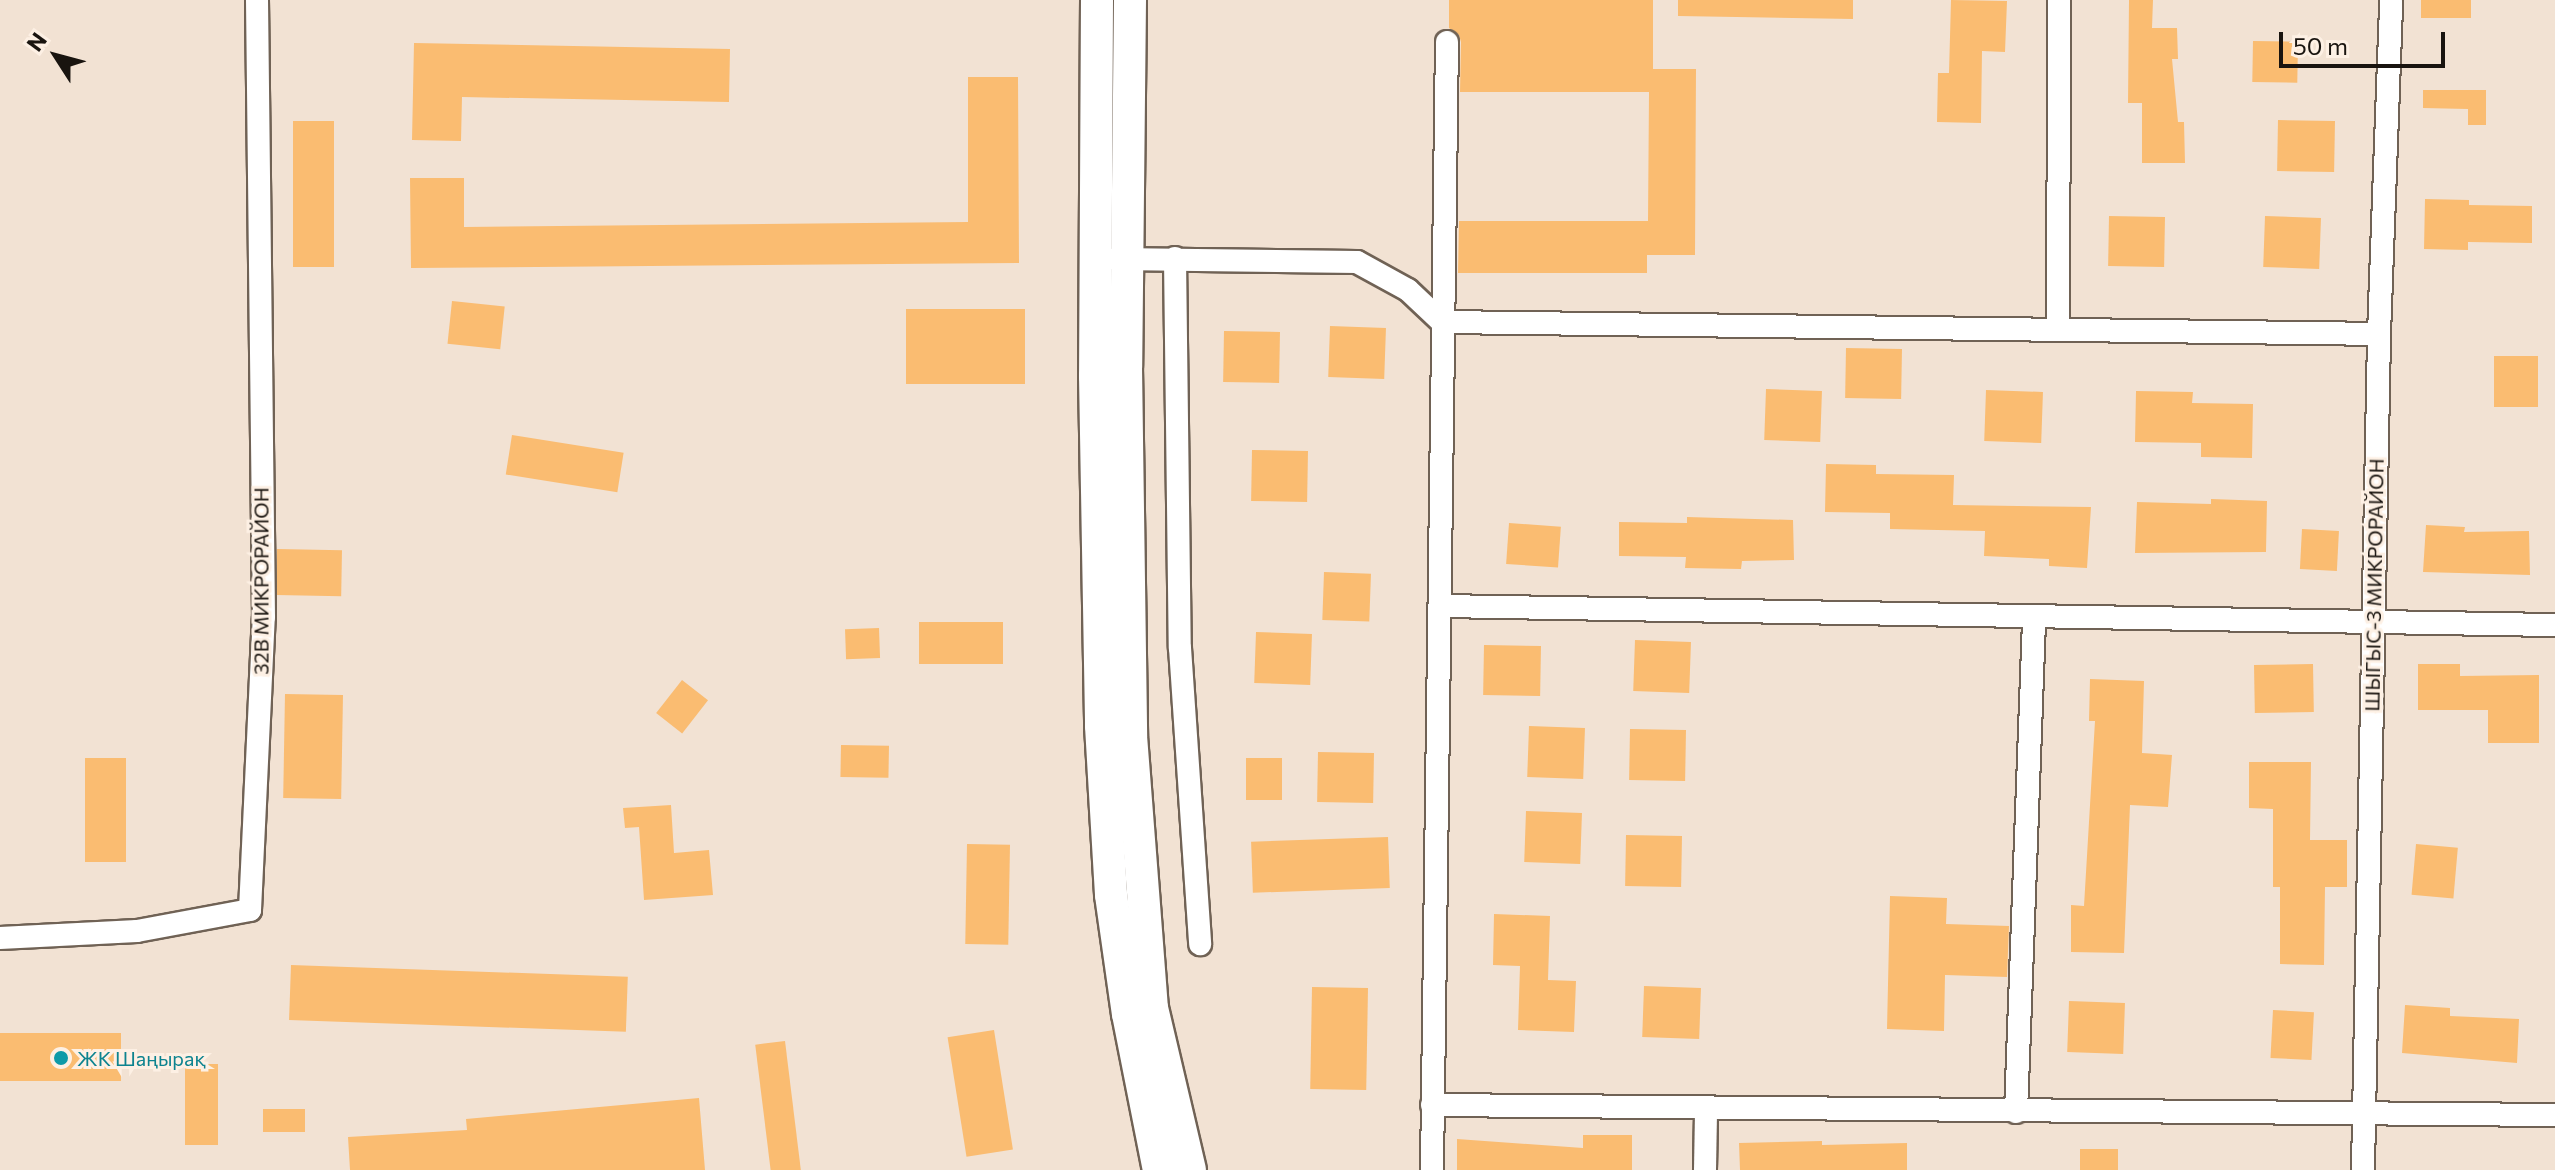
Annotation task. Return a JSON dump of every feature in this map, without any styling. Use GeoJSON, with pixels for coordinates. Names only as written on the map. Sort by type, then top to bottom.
{"type":"FeatureCollection","features":[{"type":"Feature","properties":{"kind":"main road"},"geometry":{"type":"LineString","coordinates":[[1097,0],[1112,259],[1131,736],[1166,1163]]}},
{"type":"Feature","properties":{"kind":"main road"},"geometry":{"type":"LineString","coordinates":[[1112,259],[1130,0]]}},
{"type":"Feature","properties":{"kind":"street","name":"32В МИКРОРАЙОН"},"geometry":{"type":"LineString","coordinates":[[0,938],[137,931],[250,910],[264,617],[257,0]]}},
{"type":"Feature","properties":{"kind":"street"},"geometry":{"type":"LineString","coordinates":[[2058,330],[2059,0]]}},
{"type":"Feature","properties":{"kind":"street","name":"ШЫГЫС-3 МИКРОРАЙОН"},"geometry":{"type":"LineString","coordinates":[[2363,1170],[2379,334],[2391,0]]}},
{"type":"Feature","properties":{"kind":"street"},"geometry":{"type":"LineString","coordinates":[[1432,1170],[1447,42]]}},
{"type":"Feature","properties":{"kind":"street"},"geometry":{"type":"LineString","coordinates":[[1175,258],[1180,648],[1200,944]]}},
{"type":"Feature","properties":{"kind":"street"},"geometry":{"type":"LineString","coordinates":[[1112,259],[1357,262],[1408,290],[1442,322],[2379,334]]}},
{"type":"Feature","properties":{"kind":"street"},"geometry":{"type":"LineString","coordinates":[[1441,606],[2555,625]]}},
{"type":"Feature","properties":{"kind":"street"},"geometry":{"type":"LineString","coordinates":[[2016,1112],[2034,617]]}},
{"type":"Feature","properties":{"kind":"street"},"geometry":{"type":"LineString","coordinates":[[1432,1105],[1706,1110],[2555,1115]]}},
{"type":"Feature","properties":{"kind":"street"},"geometry":{"type":"LineString","coordinates":[[1705,1170],[1706,1110]]}},
{"type":"Feature","properties":{"kind":"building"},"geometry":{"type":"Polygon","coordinates":[[[1449,0],[1653,0],[1653,69],[1696,69],[1695,255],[1647,255],[1647,273],[1458,273],[1459,221],[1648,221],[1649,92],[1460,92],[1461,42],[1459,35],[1449,28],[1449,0]]]}},
{"type":"Feature","properties":{"kind":"building"},"geometry":{"type":"Polygon","coordinates":[[[1678,0],[1853,0],[1853,19],[1678,16],[1678,0]]]}},
{"type":"Feature","properties":{"kind":"building"},"geometry":{"type":"Polygon","coordinates":[[[1951,0],[2007,1],[2005,52],[1982,51],[1981,123],[1937,122],[1938,73],[1949,73],[1951,0]]]}},
{"type":"Feature","properties":{"kind":"building"},"geometry":{"type":"Polygon","coordinates":[[[2129,0],[2153,0],[2152,28],[2177,28],[2178,59],[2172,59],[2178,122],[2184,122],[2185,163],[2142,163],[2142,103],[2128,103],[2129,0]]]}},
{"type":"Feature","properties":{"kind":"building"},"geometry":{"type":"Polygon","coordinates":[[[2421,0],[2471,0],[2471,18],[2421,18],[2421,0]]]}},
{"type":"Feature","properties":{"kind":"building"},"geometry":{"type":"Polygon","coordinates":[[[2253,41],[2298,42],[2297,83],[2252,82],[2253,41]]]}},
{"type":"Feature","properties":{"kind":"building"},"geometry":{"type":"Polygon","coordinates":[[[414,43],[730,49],[729,102],[462,97],[461,141],[412,140],[414,43]]]}},
{"type":"Feature","properties":{"kind":"building"},"geometry":{"type":"Polygon","coordinates":[[[968,77],[1018,77],[1019,263],[411,268],[410,178],[464,178],[464,227],[968,222],[968,77]]]}},
{"type":"Feature","properties":{"kind":"building"},"geometry":{"type":"Polygon","coordinates":[[[2423,90],[2486,90],[2486,125],[2468,125],[2468,109],[2423,108],[2423,90]]]}},
{"type":"Feature","properties":{"kind":"building"},"geometry":{"type":"Polygon","coordinates":[[[2278,120],[2335,121],[2334,172],[2277,171],[2278,120]]]}},
{"type":"Feature","properties":{"kind":"building"},"geometry":{"type":"Polygon","coordinates":[[[293,121],[334,121],[334,267],[293,267],[293,121]]]}},
{"type":"Feature","properties":{"kind":"building"},"geometry":{"type":"Polygon","coordinates":[[[2425,199],[2469,200],[2469,205],[2532,206],[2532,243],[2468,242],[2468,250],[2424,249],[2425,199]]]}},
{"type":"Feature","properties":{"kind":"building"},"geometry":{"type":"Polygon","coordinates":[[[2109,216],[2165,217],[2164,267],[2108,266],[2109,216]]]}},
{"type":"Feature","properties":{"kind":"building"},"geometry":{"type":"Polygon","coordinates":[[[2265,216],[2321,218],[2319,269],[2263,267],[2265,216]]]}},
{"type":"Feature","properties":{"kind":"building"},"geometry":{"type":"Polygon","coordinates":[[[452,301],[505,307],[500,349],[448,344],[452,301]]]}},
{"type":"Feature","properties":{"kind":"building"},"geometry":{"type":"Polygon","coordinates":[[[906,309],[1025,309],[1025,384],[906,384],[906,309]]]}},
{"type":"Feature","properties":{"kind":"building"},"geometry":{"type":"Polygon","coordinates":[[[1330,326],[1386,328],[1384,379],[1328,377],[1330,326]]]}},
{"type":"Feature","properties":{"kind":"building"},"geometry":{"type":"Polygon","coordinates":[[[1224,331],[1280,332],[1279,383],[1223,382],[1224,331]]]}},
{"type":"Feature","properties":{"kind":"building"},"geometry":{"type":"Polygon","coordinates":[[[1846,348],[1902,349],[1901,399],[1845,398],[1846,348]]]}},
{"type":"Feature","properties":{"kind":"building"},"geometry":{"type":"Polygon","coordinates":[[[2494,356],[2538,356],[2538,407],[2494,407],[2494,356]]]}},
{"type":"Feature","properties":{"kind":"building"},"geometry":{"type":"Polygon","coordinates":[[[1766,389],[1822,391],[1820,442],[1764,440],[1766,389]]]}},
{"type":"Feature","properties":{"kind":"building"},"geometry":{"type":"Polygon","coordinates":[[[1986,390],[2043,392],[2041,443],[1984,441],[1986,390]]]}},
{"type":"Feature","properties":{"kind":"building"},"geometry":{"type":"Polygon","coordinates":[[[2136,391],[2193,392],[2192,403],[2253,404],[2252,458],[2201,457],[2201,443],[2135,442],[2136,391]]]}},
{"type":"Feature","properties":{"kind":"building"},"geometry":{"type":"Polygon","coordinates":[[[512,435],[624,453],[617,492],[506,475],[512,435]]]}},
{"type":"Feature","properties":{"kind":"building"},"geometry":{"type":"Polygon","coordinates":[[[1252,450],[1308,451],[1307,502],[1251,501],[1252,450]]]}},
{"type":"Feature","properties":{"kind":"building"},"geometry":{"type":"Polygon","coordinates":[[[1826,464],[1876,465],[1876,474],[1954,475],[1953,505],[2091,507],[2087,568],[2049,566],[2049,559],[1984,556],[1985,531],[1890,529],[1890,513],[1825,512],[1826,464]]]}},
{"type":"Feature","properties":{"kind":"building"},"geometry":{"type":"Polygon","coordinates":[[[2211,499],[2267,501],[2266,552],[2135,553],[2137,502],[2211,504],[2211,499]]]}},
{"type":"Feature","properties":{"kind":"building"},"geometry":{"type":"Polygon","coordinates":[[[1687,517],[1793,520],[1794,560],[1742,561],[1741,569],[1685,568],[1686,557],[1619,556],[1619,522],[1687,523],[1687,517]]]}},
{"type":"Feature","properties":{"kind":"building"},"geometry":{"type":"Polygon","coordinates":[[[1509,523],[1561,527],[1558,568],[1506,564],[1509,523]]]}},
{"type":"Feature","properties":{"kind":"building"},"geometry":{"type":"Polygon","coordinates":[[[2426,525],[2465,527],[2464,532],[2529,531],[2530,575],[2423,572],[2426,525]]]}},
{"type":"Feature","properties":{"kind":"building"},"geometry":{"type":"Polygon","coordinates":[[[2302,529],[2339,531],[2337,571],[2300,569],[2302,529]]]}},
{"type":"Feature","properties":{"kind":"building"},"geometry":{"type":"Polygon","coordinates":[[[277,549],[342,550],[341,596],[276,595],[277,549]]]}},
{"type":"Feature","properties":{"kind":"building"},"geometry":{"type":"Polygon","coordinates":[[[1324,572],[1371,574],[1369,622],[1322,620],[1324,572]]]}},
{"type":"Feature","properties":{"kind":"building"},"geometry":{"type":"Polygon","coordinates":[[[919,622],[1003,622],[1003,664],[919,664],[919,622]]]}},
{"type":"Feature","properties":{"kind":"building"},"geometry":{"type":"Polygon","coordinates":[[[879,628],[880,658],[846,659],[845,629],[879,628]]]}},
{"type":"Feature","properties":{"kind":"building"},"geometry":{"type":"Polygon","coordinates":[[[1256,632],[1312,634],[1310,685],[1254,683],[1256,632]]]}},
{"type":"Feature","properties":{"kind":"building"},"geometry":{"type":"Polygon","coordinates":[[[1635,640],[1691,642],[1689,693],[1633,691],[1635,640]]]}},
{"type":"Feature","properties":{"kind":"building"},"geometry":{"type":"Polygon","coordinates":[[[1484,645],[1541,646],[1540,696],[1483,695],[1484,645]]]}},
{"type":"Feature","properties":{"kind":"building"},"geometry":{"type":"Polygon","coordinates":[[[2313,664],[2314,712],[2255,713],[2254,665],[2313,664]]]}},
{"type":"Feature","properties":{"kind":"building"},"geometry":{"type":"Polygon","coordinates":[[[2418,664],[2460,664],[2460,676],[2539,675],[2539,743],[2488,743],[2488,710],[2418,710],[2418,664]]]}},
{"type":"Feature","properties":{"kind":"building"},"geometry":{"type":"Polygon","coordinates":[[[2090,679],[2144,681],[2142,753],[2172,755],[2168,807],[2130,805],[2124,953],[2071,952],[2071,905],[2084,906],[2095,721],[2089,721],[2090,679]]]}},
{"type":"Feature","properties":{"kind":"building"},"geometry":{"type":"Polygon","coordinates":[[[682,680],[708,700],[682,733],[656,713],[682,680]]]}},
{"type":"Feature","properties":{"kind":"building"},"geometry":{"type":"Polygon","coordinates":[[[285,694],[343,695],[341,799],[283,798],[285,694]]]}},
{"type":"Feature","properties":{"kind":"building"},"geometry":{"type":"Polygon","coordinates":[[[1529,726],[1585,728],[1583,779],[1527,777],[1529,726]]]}},
{"type":"Feature","properties":{"kind":"building"},"geometry":{"type":"Polygon","coordinates":[[[1630,729],[1686,730],[1685,781],[1629,780],[1630,729]]]}},
{"type":"Feature","properties":{"kind":"building"},"geometry":{"type":"Polygon","coordinates":[[[841,745],[889,746],[888,778],[840,777],[841,745]]]}},
{"type":"Feature","properties":{"kind":"building"},"geometry":{"type":"Polygon","coordinates":[[[1318,752],[1374,753],[1373,803],[1317,802],[1318,752]]]}},
{"type":"Feature","properties":{"kind":"building"},"geometry":{"type":"Polygon","coordinates":[[[85,758],[126,758],[126,862],[85,862],[85,758]]]}},
{"type":"Feature","properties":{"kind":"building"},"geometry":{"type":"Polygon","coordinates":[[[1246,758],[1282,758],[1282,800],[1246,800],[1246,758]]]}},
{"type":"Feature","properties":{"kind":"building"},"geometry":{"type":"Polygon","coordinates":[[[2249,762],[2311,762],[2310,840],[2347,840],[2347,887],[2325,887],[2324,965],[2280,964],[2280,887],[2273,887],[2273,809],[2249,808],[2249,762]]]}},
{"type":"Feature","properties":{"kind":"building"},"geometry":{"type":"Polygon","coordinates":[[[671,805],[674,853],[709,850],[713,895],[644,900],[639,827],[625,828],[623,808],[671,805]]]}},
{"type":"Feature","properties":{"kind":"building"},"geometry":{"type":"Polygon","coordinates":[[[1526,811],[1582,813],[1580,864],[1524,862],[1526,811]]]}},
{"type":"Feature","properties":{"kind":"building"},"geometry":{"type":"Polygon","coordinates":[[[1626,835],[1682,836],[1681,887],[1625,886],[1626,835]]]}},
{"type":"Feature","properties":{"kind":"building"},"geometry":{"type":"Polygon","coordinates":[[[1388,837],[1390,888],[1253,893],[1251,842],[1388,837]]]}},
{"type":"Feature","properties":{"kind":"building"},"geometry":{"type":"Polygon","coordinates":[[[967,844],[1010,845],[1008,945],[965,944],[967,844]]]}},
{"type":"Feature","properties":{"kind":"building"},"geometry":{"type":"Polygon","coordinates":[[[2416,844],[2458,848],[2453,898],[2412,895],[2416,844]]]}},
{"type":"Feature","properties":{"kind":"building"},"geometry":{"type":"Polygon","coordinates":[[[1890,896],[1947,898],[1946,924],[2009,926],[2007,977],[1945,975],[1944,1031],[1887,1029],[1890,896]]]}},
{"type":"Feature","properties":{"kind":"building"},"geometry":{"type":"Polygon","coordinates":[[[1494,914],[1550,916],[1548,980],[1576,981],[1574,1032],[1518,1030],[1520,966],[1493,965],[1494,914]]]}},
{"type":"Feature","properties":{"kind":"building"},"geometry":{"type":"Polygon","coordinates":[[[291,965],[628,977],[626,1032],[289,1020],[291,965]]]}},
{"type":"Feature","properties":{"kind":"building"},"geometry":{"type":"Polygon","coordinates":[[[1644,986],[1701,988],[1699,1039],[1642,1037],[1644,986]]]}},
{"type":"Feature","properties":{"kind":"building"},"geometry":{"type":"Polygon","coordinates":[[[1312,987],[1368,988],[1366,1090],[1310,1089],[1312,987]]]}},
{"type":"Feature","properties":{"kind":"building"},"geometry":{"type":"Polygon","coordinates":[[[2069,1001],[2125,1003],[2123,1054],[2067,1052],[2069,1001]]]}},
{"type":"Feature","properties":{"kind":"building"},"geometry":{"type":"Polygon","coordinates":[[[2405,1005],[2450,1008],[2450,1016],[2519,1019],[2517,1063],[2402,1053],[2405,1005]]]}},
{"type":"Feature","properties":{"kind":"building"},"geometry":{"type":"Polygon","coordinates":[[[2273,1010],[2314,1012],[2311,1060],[2270,1058],[2273,1010]]]}},
{"type":"Feature","properties":{"kind":"building"},"geometry":{"type":"Polygon","coordinates":[[[994,1030],[1013,1150],[967,1157],[948,1037],[994,1030]]]}},
{"type":"Feature","properties":{"kind":"building","name":"ЖК Шаңырақ"},"geometry":{"type":"Polygon","coordinates":[[[0,1033],[121,1033],[121,1081],[0,1081],[0,1033]]]}},
{"type":"Feature","properties":{"kind":"building"},"geometry":{"type":"Polygon","coordinates":[[[785,1041],[801,1170],[771,1170],[755,1045],[785,1041]]]}},
{"type":"Feature","properties":{"kind":"building"},"geometry":{"type":"Polygon","coordinates":[[[185,1064],[218,1064],[218,1145],[185,1145],[185,1064]]]}},
{"type":"Feature","properties":{"kind":"building"},"geometry":{"type":"Polygon","coordinates":[[[699,1098],[705,1170],[350,1170],[348,1137],[467,1130],[466,1119],[699,1098]]]}},
{"type":"Feature","properties":{"kind":"building"},"geometry":{"type":"Polygon","coordinates":[[[263,1109],[305,1109],[305,1132],[263,1132],[263,1109]]]}},
{"type":"Feature","properties":{"kind":"building"},"geometry":{"type":"Polygon","coordinates":[[[1583,1135],[1632,1135],[1632,1170],[1457,1170],[1457,1139],[1583,1148],[1583,1135]]]}},
{"type":"Feature","properties":{"kind":"building"},"geometry":{"type":"Polygon","coordinates":[[[1822,1141],[1822,1145],[1907,1143],[1907,1170],[1740,1170],[1739,1143],[1822,1141]]]}},
{"type":"Feature","properties":{"kind":"building"},"geometry":{"type":"Polygon","coordinates":[[[2080,1149],[2118,1149],[2118,1170],[2080,1170],[2080,1149]]]}},
{"type":"Feature","properties":{"kind":"place","name":"ЖК Шаңырақ"},"geometry":{"type":"Point","coordinates":[61,1058]}}]}
